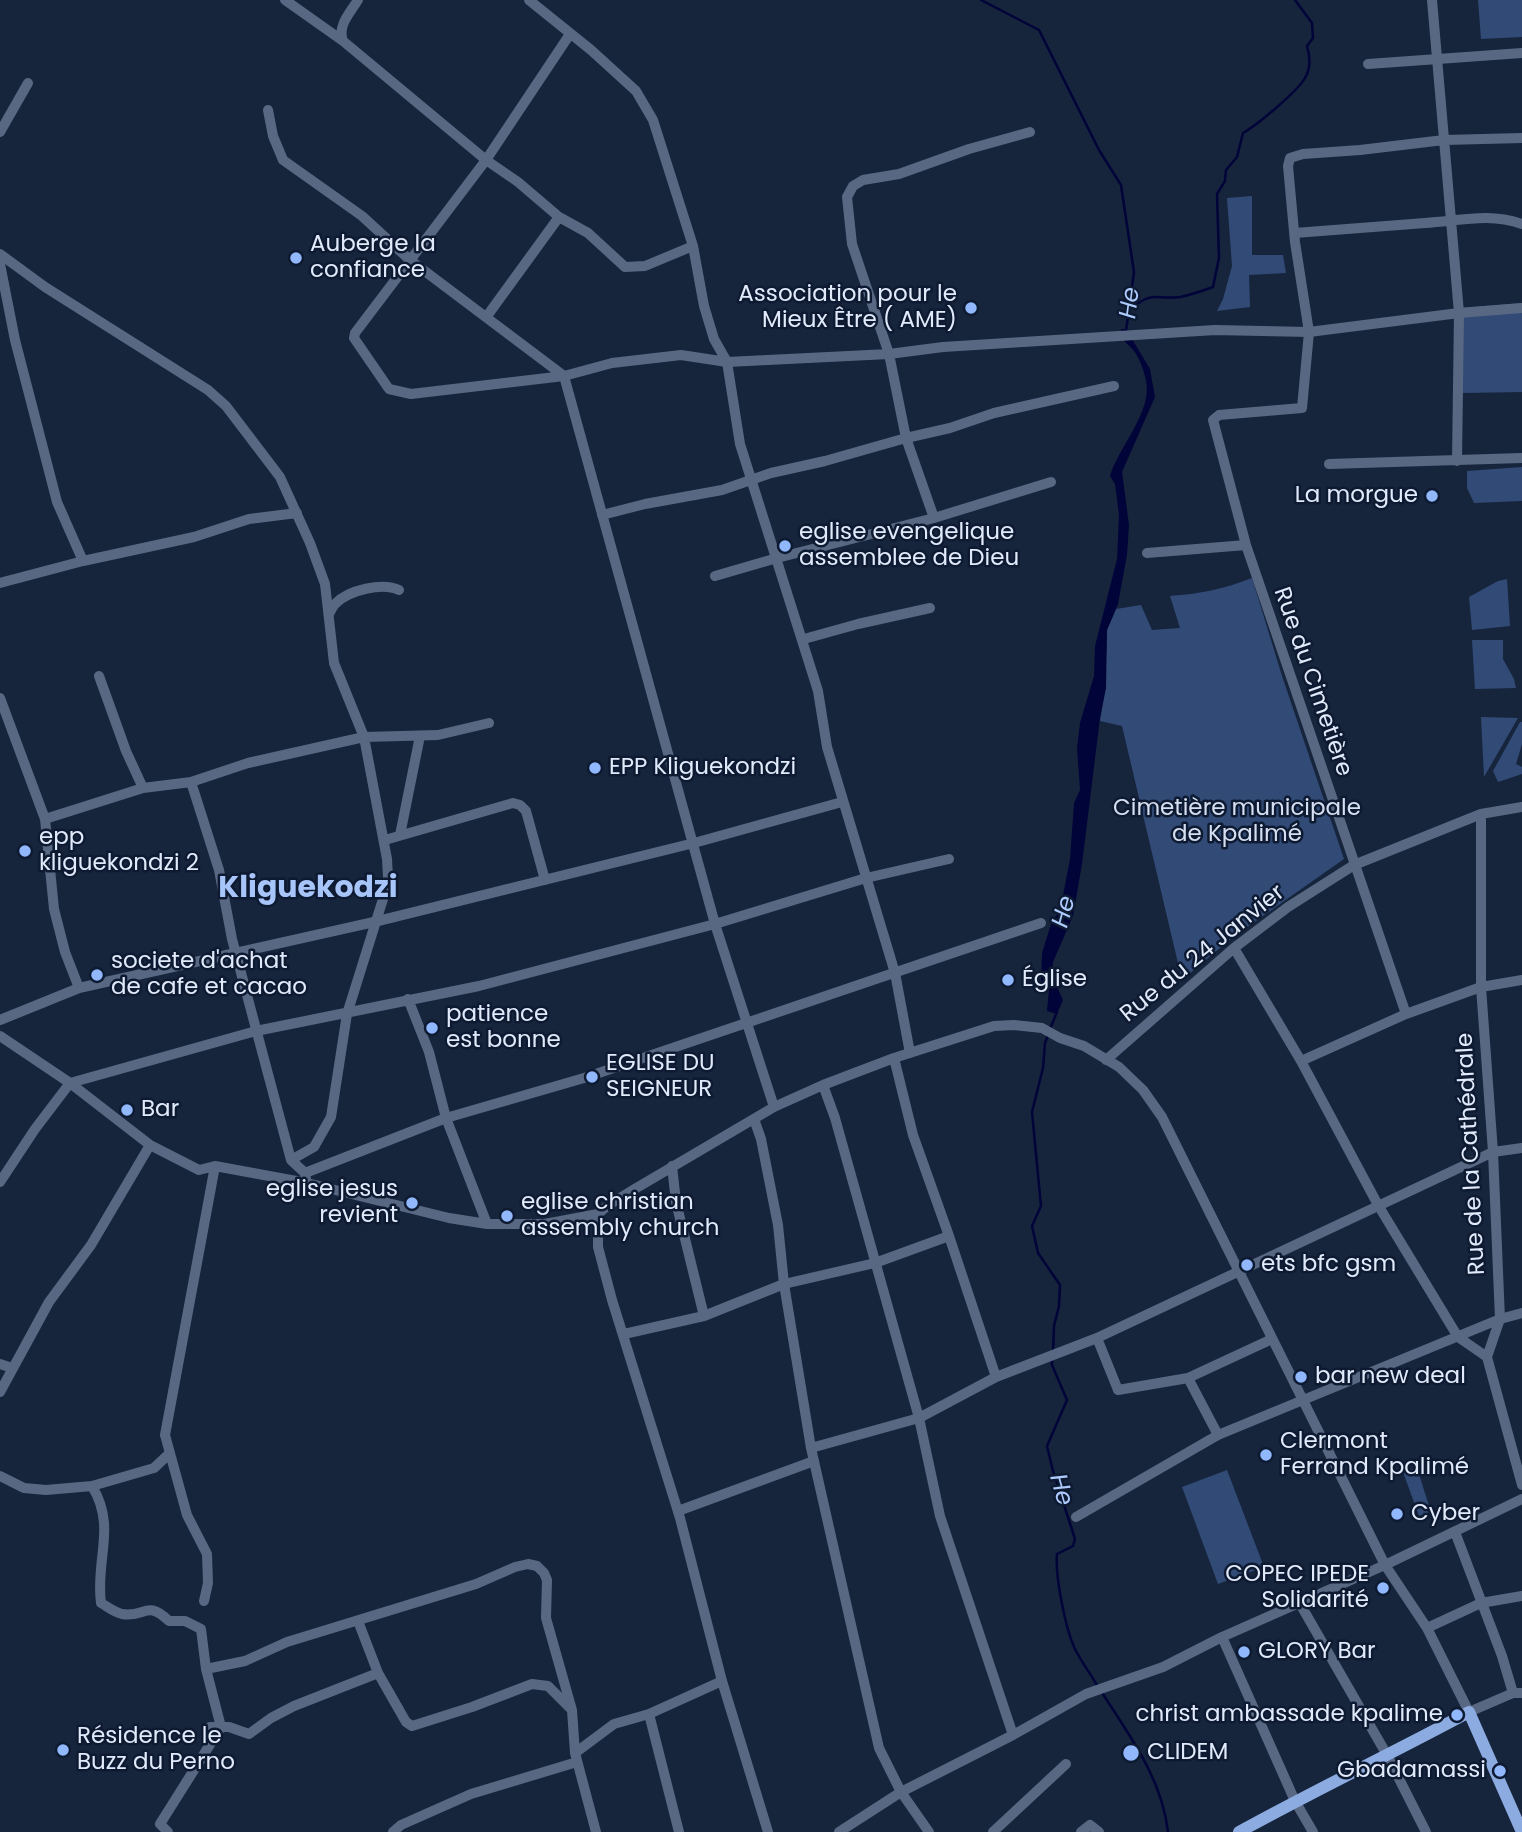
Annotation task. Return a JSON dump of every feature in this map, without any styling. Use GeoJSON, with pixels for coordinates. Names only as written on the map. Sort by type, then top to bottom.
{"type":"FeatureCollection","features":[{"type":"Feature","properties":{"kind":"main road"},"geometry":{"type":"LineString","coordinates":[[1239,1832],[1469,1712],[1522,1832]]}},
{"type":"Feature","properties":{"kind":"street"},"geometry":{"type":"LineString","coordinates":[[285,0],[343,41],[559,217],[588,233],[625,267],[645,266],[693,246]]}},
{"type":"Feature","properties":{"kind":"street"},"geometry":{"type":"LineString","coordinates":[[343,41],[341,28],[358,0]]}},
{"type":"Feature","properties":{"kind":"street"},"geometry":{"type":"LineString","coordinates":[[529,0],[636,92],[653,120],[693,246],[704,306],[714,339],[727,362],[740,444],[804,639],[818,691],[827,747],[895,973],[910,1053]]}},
{"type":"Feature","properties":{"kind":"street"},"geometry":{"type":"LineString","coordinates":[[1432,0],[1459,313],[1457,461]]}},
{"type":"Feature","properties":{"kind":"street"},"geometry":{"type":"LineString","coordinates":[[570,34],[486,160],[355,333],[357,344],[389,389],[411,394],[564,376],[612,363],[681,355],[727,362],[889,354],[943,347],[1215,330],[1309,332],[1522,308]]}},
{"type":"Feature","properties":{"kind":"street"},"geometry":{"type":"LineString","coordinates":[[1368,64],[1522,53]]}},
{"type":"Feature","properties":{"kind":"street"},"geometry":{"type":"LineString","coordinates":[[0,132],[28,83]]}},
{"type":"Feature","properties":{"kind":"street"},"geometry":{"type":"LineString","coordinates":[[268,110],[272,136],[283,160],[362,216],[410,260],[564,376],[715,924],[774,1107]]}},
{"type":"Feature","properties":{"kind":"street"},"geometry":{"type":"LineString","coordinates":[[934,519],[906,438],[889,354],[852,244],[847,197],[853,186],[863,180],[899,174],[969,149],[1030,132]]}},
{"type":"Feature","properties":{"kind":"street"},"geometry":{"type":"LineString","coordinates":[[1309,332],[1295,233],[1288,166],[1290,158],[1303,154],[1444,140],[1522,138]]}},
{"type":"Feature","properties":{"kind":"street"},"geometry":{"type":"LineString","coordinates":[[1295,233],[1482,216],[1506,218],[1522,224]]}},
{"type":"Feature","properties":{"kind":"street"},"geometry":{"type":"LineString","coordinates":[[486,316],[559,217]]}},
{"type":"Feature","properties":{"kind":"street"},"geometry":{"type":"LineString","coordinates":[[0,254],[44,287],[208,390],[226,407],[280,477],[325,584],[330,649],[364,737],[385,840],[388,877],[347,1014],[331,1118],[314,1147],[291,1160]]}},
{"type":"Feature","properties":{"kind":"street"},"geometry":{"type":"LineString","coordinates":[[0,264],[15,340],[57,502],[83,561]]}},
{"type":"Feature","properties":{"kind":"street","name":"Rue du Cimetière"},"geometry":{"type":"LineString","coordinates":[[1309,332],[1303,408],[1219,415],[1213,420],[1246,545],[1406,1014]]}},
{"type":"Feature","properties":{"kind":"street"},"geometry":{"type":"LineString","coordinates":[[602,515],[722,490],[771,472],[825,461],[950,428],[994,413],[1114,386]]}},
{"type":"Feature","properties":{"kind":"street"},"geometry":{"type":"LineString","coordinates":[[1329,464],[1522,458]]}},
{"type":"Feature","properties":{"kind":"street"},"geometry":{"type":"LineString","coordinates":[[715,576],[934,519],[1051,482]]}},
{"type":"Feature","properties":{"kind":"street"},"geometry":{"type":"LineString","coordinates":[[0,583],[83,561],[194,537],[248,519],[297,513]]}},
{"type":"Feature","properties":{"kind":"street"},"geometry":{"type":"LineString","coordinates":[[1147,553],[1246,545]]}},
{"type":"Feature","properties":{"kind":"street"},"geometry":{"type":"LineString","coordinates":[[329,615],[335,604],[357,592],[379,586],[390,586],[399,590]]}},
{"type":"Feature","properties":{"kind":"street"},"geometry":{"type":"LineString","coordinates":[[804,639],[930,608]]}},
{"type":"Feature","properties":{"kind":"street"},"geometry":{"type":"LineString","coordinates":[[99,676],[126,751],[143,788]]}},
{"type":"Feature","properties":{"kind":"street"},"geometry":{"type":"LineString","coordinates":[[0,698],[45,819],[54,909],[65,952],[79,988]]}},
{"type":"Feature","properties":{"kind":"street"},"geometry":{"type":"LineString","coordinates":[[45,819],[143,788],[191,782],[248,763],[364,737],[438,735],[489,723]]}},
{"type":"Feature","properties":{"kind":"street"},"geometry":{"type":"LineString","coordinates":[[400,835],[420,736]]}},
{"type":"Feature","properties":{"kind":"street"},"geometry":{"type":"LineString","coordinates":[[191,782],[219,870],[236,952],[291,1160],[306,1178]]}},
{"type":"Feature","properties":{"kind":"street"},"geometry":{"type":"LineString","coordinates":[[0,1020],[79,988],[374,922],[694,844],[842,802]]}},
{"type":"Feature","properties":{"kind":"street"},"geometry":{"type":"LineString","coordinates":[[385,840],[513,803],[526,811],[545,880]]}},
{"type":"Feature","properties":{"kind":"street","name":"Rue du 24 Janvier"},"geometry":{"type":"LineString","coordinates":[[1106,1060],[1234,948],[1288,907],[1354,864],[1481,814],[1522,807]]}},
{"type":"Feature","properties":{"kind":"street","name":"Rue de la Cathédrale"},"geometry":{"type":"LineString","coordinates":[[1481,814],[1481,987],[1493,1152],[1500,1319],[1487,1357]]}},
{"type":"Feature","properties":{"kind":"street"},"geometry":{"type":"LineString","coordinates":[[0,1182],[4,1167],[70,1083],[256,1031],[479,986],[715,924],[866,878],[949,859]]}},
{"type":"Feature","properties":{"kind":"street"},"geometry":{"type":"LineString","coordinates":[[306,1178],[446,1118],[584,1078],[1041,923]]}},
{"type":"Feature","properties":{"kind":"street"},"geometry":{"type":"LineString","coordinates":[[1234,948],[1301,1061],[1378,1205],[1458,1337],[1487,1357],[1522,1485]]}},
{"type":"Feature","properties":{"kind":"street"},"geometry":{"type":"LineString","coordinates":[[1301,1061],[1406,1014],[1481,987],[1522,980]]}},
{"type":"Feature","properties":{"kind":"street"},"geometry":{"type":"LineString","coordinates":[[408,999],[429,1052],[446,1118],[487,1224]]}},
{"type":"Feature","properties":{"kind":"street"},"geometry":{"type":"LineString","coordinates":[[0,1036],[70,1083],[150,1145],[187,1161],[199,1170],[215,1166],[306,1178],[449,1218],[487,1224],[545,1224],[598,1214],[672,1166],[774,1107],[823,1085],[894,1058],[994,1026],[1014,1025],[1047,1030],[1060,1038],[1084,1046],[1119,1067],[1143,1090],[1162,1117],[1385,1564],[1427,1628],[1469,1712],[1518,1693],[1455,1532]]}},
{"type":"Feature","properties":{"kind":"street"},"geometry":{"type":"LineString","coordinates":[[894,1058],[913,1135],[996,1377]]}},
{"type":"Feature","properties":{"kind":"street"},"geometry":{"type":"LineString","coordinates":[[823,1085],[835,1118],[919,1418],[940,1516],[1013,1735]]}},
{"type":"Feature","properties":{"kind":"street"},"geometry":{"type":"LineString","coordinates":[[754,1119],[761,1139],[778,1226],[784,1284],[811,1448],[879,1748],[901,1792],[929,1832]]}},
{"type":"Feature","properties":{"kind":"street"},"geometry":{"type":"LineString","coordinates":[[0,1392],[49,1302],[91,1245],[150,1145]]}},
{"type":"Feature","properties":{"kind":"street"},"geometry":{"type":"LineString","coordinates":[[811,1448],[919,1418],[996,1377],[1097,1338],[1493,1152],[1522,1148]]}},
{"type":"Feature","properties":{"kind":"street"},"geometry":{"type":"LineString","coordinates":[[204,1601],[208,1583],[207,1554],[187,1515],[165,1435],[215,1166]]}},
{"type":"Feature","properties":{"kind":"street"},"geometry":{"type":"LineString","coordinates":[[672,1166],[677,1202],[704,1316]]}},
{"type":"Feature","properties":{"kind":"street"},"geometry":{"type":"LineString","coordinates":[[598,1214],[598,1247],[612,1300],[678,1511],[722,1681],[768,1832]]}},
{"type":"Feature","properties":{"kind":"street"},"geometry":{"type":"LineString","coordinates":[[624,1334],[704,1316],[784,1284],[875,1262],[949,1236]]}},
{"type":"Feature","properties":{"kind":"street"},"geometry":{"type":"LineString","coordinates":[[1076,1517],[1217,1435],[1500,1319],[1522,1313]]}},
{"type":"Feature","properties":{"kind":"street"},"geometry":{"type":"LineString","coordinates":[[1097,1338],[1118,1390],[1188,1378],[1272,1339]]}},
{"type":"Feature","properties":{"kind":"street"},"geometry":{"type":"LineString","coordinates":[[0,1364],[12,1368]]}},
{"type":"Feature","properties":{"kind":"street"},"geometry":{"type":"LineString","coordinates":[[1188,1378],[1217,1435]]}},
{"type":"Feature","properties":{"kind":"street"},"geometry":{"type":"LineString","coordinates":[[0,1476],[24,1488],[46,1490],[92,1486],[154,1468],[170,1453]]}},
{"type":"Feature","properties":{"kind":"street"},"geometry":{"type":"LineString","coordinates":[[678,1511],[814,1461]]}},
{"type":"Feature","properties":{"kind":"street"},"geometry":{"type":"LineString","coordinates":[[92,1486],[103,1503],[99,1587],[102,1603],[120,1614],[155,1610],[169,1622],[182,1621],[201,1629],[215,1727],[164,1828],[152,1832]]}},
{"type":"Feature","properties":{"kind":"street"},"geometry":{"type":"LineString","coordinates":[[839,1832],[901,1792],[1086,1694],[1163,1667],[1222,1637],[1522,1499]]}},
{"type":"Feature","properties":{"kind":"street"},"geometry":{"type":"LineString","coordinates":[[206,1669],[245,1661],[287,1642],[476,1584],[515,1567],[528,1564],[537,1566],[547,1580],[546,1618],[572,1710],[576,1758],[596,1832]]}},
{"type":"Feature","properties":{"kind":"street"},"geometry":{"type":"LineString","coordinates":[[1427,1628],[1481,1603],[1522,1596]]}},
{"type":"Feature","properties":{"kind":"street"},"geometry":{"type":"LineString","coordinates":[[1299,1602],[1387,1755],[1426,1832]]}},
{"type":"Feature","properties":{"kind":"street"},"geometry":{"type":"LineString","coordinates":[[358,1621],[378,1673],[406,1721],[412,1726],[537,1684],[555,1691],[572,1710]]}},
{"type":"Feature","properties":{"kind":"street"},"geometry":{"type":"LineString","coordinates":[[1222,1637],[1294,1801],[1313,1832]]}},
{"type":"Feature","properties":{"kind":"street"},"geometry":{"type":"LineString","coordinates":[[215,1727],[237,1729],[250,1734],[271,1717],[294,1706],[378,1673]]}},
{"type":"Feature","properties":{"kind":"street"},"geometry":{"type":"LineString","coordinates":[[393,1832],[401,1825],[471,1794],[576,1758],[614,1724],[649,1713],[722,1681]]}},
{"type":"Feature","properties":{"kind":"street"},"geometry":{"type":"LineString","coordinates":[[649,1713],[679,1832]]}},
{"type":"Feature","properties":{"kind":"street"},"geometry":{"type":"LineString","coordinates":[[993,1832],[1066,1765]]}},
{"type":"Feature","properties":{"kind":"street"},"geometry":{"type":"LineString","coordinates":[[1081,1832],[1090,1825],[1099,1832]]}},
{"type":"Feature","properties":{"kind":"green space"},"geometry":{"type":"Polygon","coordinates":[[[1478,0],[1522,0],[1522,37],[1481,39],[1478,0]]]}},
{"type":"Feature","properties":{"kind":"green space"},"geometry":{"type":"Polygon","coordinates":[[[1252,196],[1252,255],[1283,255],[1286,273],[1249,275],[1250,307],[1217,311],[1232,266],[1227,198],[1252,196]]]}},
{"type":"Feature","properties":{"kind":"green space"},"geometry":{"type":"Polygon","coordinates":[[[1522,303],[1522,392],[1463,393],[1459,308],[1522,303]]]}},
{"type":"Feature","properties":{"kind":"green space"},"geometry":{"type":"Polygon","coordinates":[[[1522,467],[1522,501],[1474,503],[1467,488],[1467,471],[1522,467]]]}},
{"type":"Feature","properties":{"kind":"green space","name":"Cimetière municipale de Kpalimé"},"geometry":{"type":"Polygon","coordinates":[[[1252,578],[1344,859],[1233,937],[1182,980],[1122,726],[1100,721],[1105,689],[1107,630],[1116,609],[1141,605],[1152,630],[1180,628],[1170,596],[1211,590],[1252,578]]]}},
{"type":"Feature","properties":{"kind":"green space"},"geometry":{"type":"Polygon","coordinates":[[[1507,579],[1510,626],[1472,630],[1469,597],[1507,579]]]}},
{"type":"Feature","properties":{"kind":"green space"},"geometry":{"type":"Polygon","coordinates":[[[1472,640],[1503,640],[1503,659],[1516,688],[1475,689],[1472,640]]]}},
{"type":"Feature","properties":{"kind":"green space"},"geometry":{"type":"Polygon","coordinates":[[[1481,717],[1518,718],[1484,777],[1481,717]]]}},
{"type":"Feature","properties":{"kind":"green space"},"geometry":{"type":"Polygon","coordinates":[[[1520,722],[1522,744],[1516,764],[1522,767],[1522,774],[1498,782],[1493,771],[1520,722]]]}},
{"type":"Feature","properties":{"kind":"green space"},"geometry":{"type":"Polygon","coordinates":[[[1417,1468],[1431,1512],[1419,1516],[1403,1472],[1417,1468]]]}},
{"type":"Feature","properties":{"kind":"green space"},"geometry":{"type":"Polygon","coordinates":[[[1227,1470],[1264,1567],[1218,1584],[1182,1487],[1227,1470]]]}},
{"type":"Feature","properties":{"kind":"water"},"geometry":{"type":"Polygon","coordinates":[[[1121,329],[1126,329],[1150,369],[1155,397],[1122,472],[1129,525],[1127,555],[1118,604],[1107,630],[1106,688],[1073,916],[1053,962],[1052,976],[1063,1000],[1057,1014],[1047,1011],[1049,990],[1041,984],[1042,953],[1052,921],[1060,911],[1070,859],[1074,803],[1080,790],[1077,748],[1080,723],[1094,676],[1095,646],[1117,559],[1119,515],[1115,484],[1110,476],[1140,417],[1147,393],[1142,365],[1123,339],[1121,329]]]}},
{"type":"Feature","properties":{"kind":"waterway","name":"He"},"geometry":{"type":"LineString","coordinates":[[981,0],[1039,30],[1099,150],[1121,185],[1134,272],[1126,331]]}},
{"type":"Feature","properties":{"kind":"waterway"},"geometry":{"type":"LineString","coordinates":[[1131,308],[1150,297],[1180,297],[1213,287],[1219,258],[1217,194],[1225,181],[1226,170],[1237,157],[1243,133],[1286,99],[1301,84],[1308,70],[1307,46],[1313,38],[1312,23],[1295,0]]}},
{"type":"Feature","properties":{"kind":"waterway","name":"He"},"geometry":{"type":"LineString","coordinates":[[1050,1029],[1057,1012]]}},
{"type":"Feature","properties":{"kind":"waterway","name":"He"},"geometry":{"type":"LineString","coordinates":[[1048,1035],[1032,1112],[1041,1206],[1032,1226],[1038,1253],[1060,1285],[1053,1352]]}},
{"type":"Feature","properties":{"kind":"waterway","name":"He"},"geometry":{"type":"LineString","coordinates":[[1052,1358],[1052,1365],[1067,1400],[1047,1446],[1075,1539],[1073,1546],[1057,1554],[1059,1588],[1074,1647],[1097,1685]]}},
{"type":"Feature","properties":{"kind":"waterway","name":"He"},"geometry":{"type":"LineString","coordinates":[[1101,1691],[1152,1775],[1165,1812],[1168,1832]]}},
{"type":"Feature","properties":{"kind":"place","name":"Auberge la confiance"},"geometry":{"type":"Point","coordinates":[296,258]}},
{"type":"Feature","properties":{"kind":"place","name":"Association pour le Mieux Être ( AME)"},"geometry":{"type":"Point","coordinates":[971,308]}},
{"type":"Feature","properties":{"kind":"place","name":"La morgue"},"geometry":{"type":"Point","coordinates":[1432,496]}},
{"type":"Feature","properties":{"kind":"place","name":"eglise evengelique assemblee de Dieu"},"geometry":{"type":"Point","coordinates":[785,546]}},
{"type":"Feature","properties":{"kind":"place","name":"EPP Kliguekondzi"},"geometry":{"type":"Point","coordinates":[595,768]}},
{"type":"Feature","properties":{"kind":"place","name":"epp kliguekondzi 2"},"geometry":{"type":"Point","coordinates":[25,851]}},
{"type":"Feature","properties":{"kind":"place","name":"societe d'achat de cafe et cacao"},"geometry":{"type":"Point","coordinates":[97,975]}},
{"type":"Feature","properties":{"kind":"place","name":"Église"},"geometry":{"type":"Point","coordinates":[1008,980]}},
{"type":"Feature","properties":{"kind":"place","name":"patience est bonne"},"geometry":{"type":"Point","coordinates":[432,1028]}},
{"type":"Feature","properties":{"kind":"place","name":"EGLISE DU SEIGNEUR"},"geometry":{"type":"Point","coordinates":[592,1077]}},
{"type":"Feature","properties":{"kind":"place","name":"Bar"},"geometry":{"type":"Point","coordinates":[127,1110]}},
{"type":"Feature","properties":{"kind":"place","name":"eglise jesus revient"},"geometry":{"type":"Point","coordinates":[412,1203]}},
{"type":"Feature","properties":{"kind":"place","name":"eglise christian assembly church"},"geometry":{"type":"Point","coordinates":[507,1216]}},
{"type":"Feature","properties":{"kind":"place","name":"ets bfc gsm"},"geometry":{"type":"Point","coordinates":[1247,1265]}},
{"type":"Feature","properties":{"kind":"place","name":"bar new deal"},"geometry":{"type":"Point","coordinates":[1301,1377]}},
{"type":"Feature","properties":{"kind":"place","name":"Clermont Ferrand Kpalimé"},"geometry":{"type":"Point","coordinates":[1266,1455]}},
{"type":"Feature","properties":{"kind":"place","name":"Cyber"},"geometry":{"type":"Point","coordinates":[1397,1514]}},
{"type":"Feature","properties":{"kind":"place","name":"COPEC IPEDE Solidarité"},"geometry":{"type":"Point","coordinates":[1383,1588]}},
{"type":"Feature","properties":{"kind":"place","name":"GLORY Bar"},"geometry":{"type":"Point","coordinates":[1244,1652]}},
{"type":"Feature","properties":{"kind":"place","name":"christ ambassade kpalime"},"geometry":{"type":"Point","coordinates":[1457,1715]}},
{"type":"Feature","properties":{"kind":"place","name":"Résidence le Buzz du Perno"},"geometry":{"type":"Point","coordinates":[63,1750]}},
{"type":"Feature","properties":{"kind":"place","name":"CLIDEM"},"geometry":{"type":"Point","coordinates":[1131,1753]}},
{"type":"Feature","properties":{"kind":"place","name":"Gbadamassi"},"geometry":{"type":"Point","coordinates":[1500,1771]}},
{"type":"Feature","properties":{"kind":"district","name":"Kliguekodzi"},"geometry":{"type":"Point","coordinates":[308,889]}}]}
